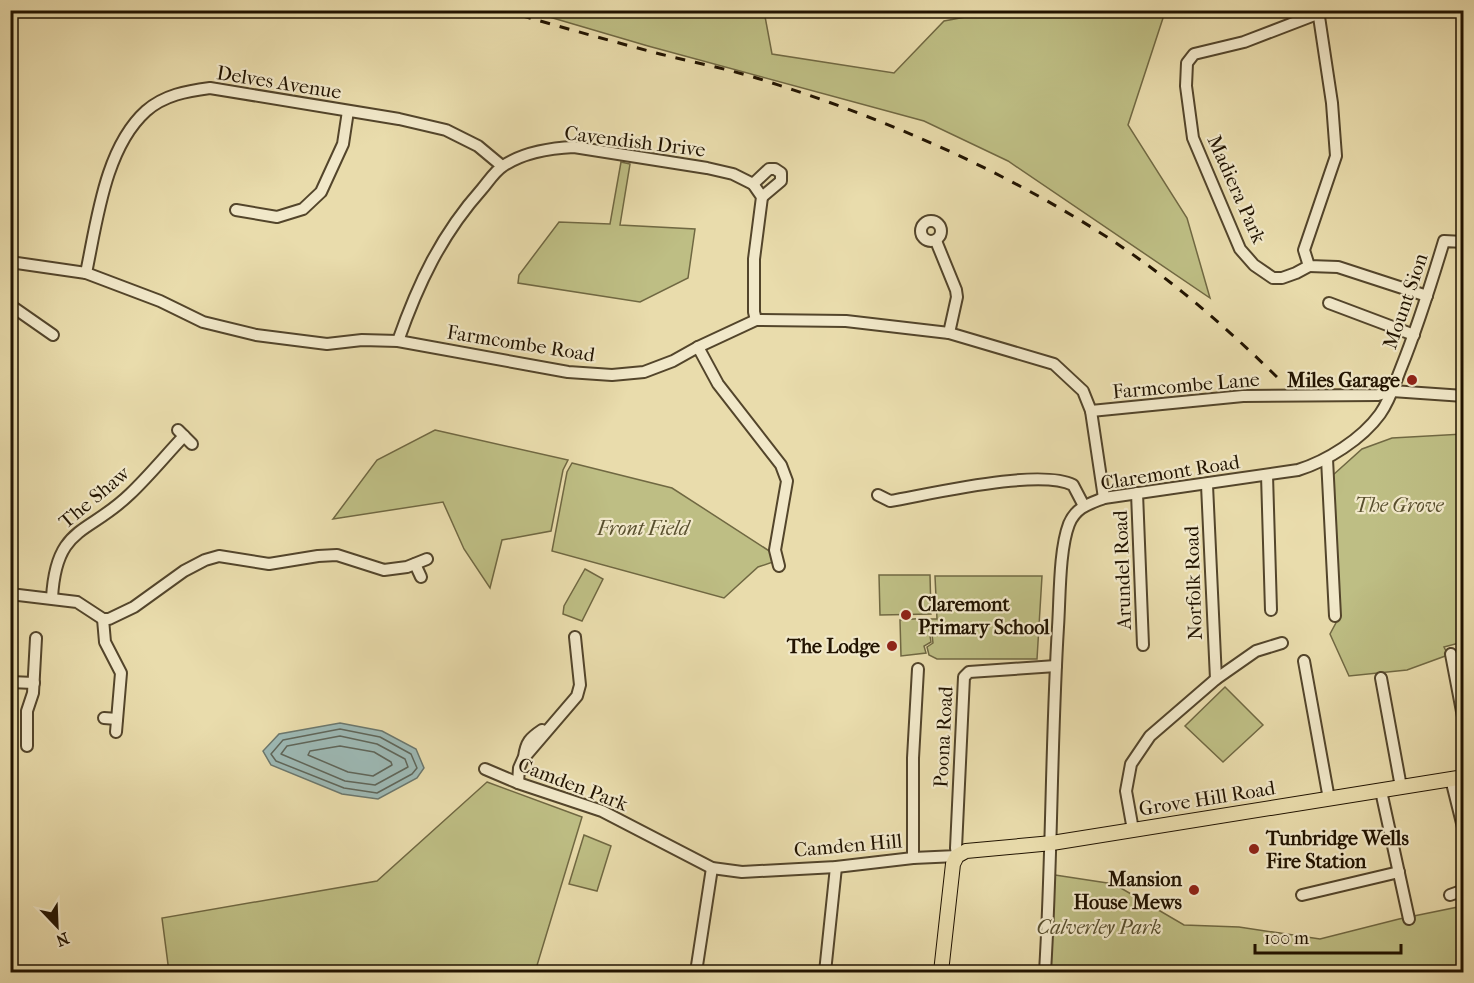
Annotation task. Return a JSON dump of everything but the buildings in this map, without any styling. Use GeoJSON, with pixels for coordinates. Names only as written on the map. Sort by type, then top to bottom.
{"type":"FeatureCollection","features":[{"type":"Feature","properties":{"kind":"main road","name":"Grove Hill Road"},"geometry":{"type":"LineString","coordinates":[[957,856],[966,851],[1052,843],[1457,778]]}},
{"type":"Feature","properties":{"kind":"main road"},"geometry":{"type":"LineString","coordinates":[[941,972],[953,864],[957,856]]}},
{"type":"Feature","properties":{"kind":"street"},"geometry":{"type":"LineString","coordinates":[[1317,12],[1332,103],[1335,156],[1304,250],[1309,266],[1338,267],[1427,296]]}},
{"type":"Feature","properties":{"kind":"street","name":"Madiera Park"},"geometry":{"type":"LineString","coordinates":[[1309,266],[1282,278],[1273,278],[1254,265],[1240,249],[1193,138],[1186,86],[1187,63],[1194,54],[1244,42],[1317,12]]}},
{"type":"Feature","properties":{"kind":"street","name":"Delves Avenue"},"geometry":{"type":"LineString","coordinates":[[86,273],[99,214],[116,154],[134,125],[147,110],[186,91],[210,88],[399,119],[446,130],[478,146],[502,166]]}},
{"type":"Feature","properties":{"kind":"street"},"geometry":{"type":"LineString","coordinates":[[1464,92],[1464,154]]}},
{"type":"Feature","properties":{"kind":"street"},"geometry":{"type":"LineString","coordinates":[[236,210],[277,217],[303,209],[321,192],[343,144],[348,111]]}},
{"type":"Feature","properties":{"kind":"street","name":"Cavendish Drive"},"geometry":{"type":"LineString","coordinates":[[398,341],[412,301],[434,255],[463,209],[502,166],[519,158],[556,148],[574,147],[707,168],[733,174],[753,184]]}},
{"type":"Feature","properties":{"kind":"street"},"geometry":{"type":"LineString","coordinates":[[756,320],[754,259],[762,197],[753,184],[769,169],[776,169],[781,173],[781,181],[762,197]]}},
{"type":"Feature","properties":{"kind":"street"},"geometry":{"type":"LineString","coordinates":[[936,241],[957,297],[949,333]]}},
{"type":"Feature","properties":{"kind":"street","name":"Mount Sion"},"geometry":{"type":"LineString","coordinates":[[1392,391],[1414,335],[1444,241],[1464,242]]}},
{"type":"Feature","properties":{"kind":"street","name":"Farmcombe Road"},"geometry":{"type":"LineString","coordinates":[[10,262],[86,273],[160,301],[203,322],[256,335],[327,344],[362,340],[398,341],[568,372],[612,375],[644,372],[673,361],[756,320],[846,321],[949,333],[1054,364],[1083,391],[1091,411],[1104,498]]}},
{"type":"Feature","properties":{"kind":"street"},"geometry":{"type":"LineString","coordinates":[[1329,303],[1414,335]]}},
{"type":"Feature","properties":{"kind":"street"},"geometry":{"type":"LineString","coordinates":[[10,305],[53,335]]}},
{"type":"Feature","properties":{"kind":"street"},"geometry":{"type":"LineString","coordinates":[[698,347],[718,384],[781,465],[787,481],[775,550],[779,566]]}},
{"type":"Feature","properties":{"kind":"street","name":"Farmcombe Lane"},"geometry":{"type":"LineString","coordinates":[[1091,411],[1243,396],[1378,395],[1392,391],[1464,396]]}},
{"type":"Feature","properties":{"kind":"street","name":"Claremont Road"},"geometry":{"type":"LineString","coordinates":[[1052,843],[1056,666],[1066,540],[1073,515],[1084,506],[1104,498],[1298,471],[1327,459],[1364,431],[1380,415],[1392,391]]}},
{"type":"Feature","properties":{"kind":"street","name":"The Shaw"},"geometry":{"type":"LineString","coordinates":[[52,598],[52,583],[58,561],[73,535],[130,494],[185,437]]}},
{"type":"Feature","properties":{"kind":"street"},"geometry":{"type":"LineString","coordinates":[[1327,459],[1335,616]]}},
{"type":"Feature","properties":{"kind":"street"},"geometry":{"type":"LineString","coordinates":[[1268,475],[1271,610]]}},
{"type":"Feature","properties":{"kind":"street"},"geometry":{"type":"LineString","coordinates":[[878,495],[890,501],[1004,482],[1053,480],[1073,486],[1084,506]]}},
{"type":"Feature","properties":{"kind":"street","name":"Norfolk Road"},"geometry":{"type":"LineString","coordinates":[[1207,484],[1216,679]]}},
{"type":"Feature","properties":{"kind":"street","name":"Arundel Road"},"geometry":{"type":"LineString","coordinates":[[1137,493],[1143,645]]}},
{"type":"Feature","properties":{"kind":"street"},"geometry":{"type":"LineString","coordinates":[[10,594],[77,602],[103,619],[122,614],[184,571],[205,560],[219,556],[269,564],[337,555],[384,570],[407,567],[427,559]]}},
{"type":"Feature","properties":{"kind":"street"},"geometry":{"type":"LineString","coordinates":[[415,564],[421,577]]}},
{"type":"Feature","properties":{"kind":"street"},"geometry":{"type":"LineString","coordinates":[[103,619],[105,642],[121,673],[116,732]]}},
{"type":"Feature","properties":{"kind":"street"},"geometry":{"type":"LineString","coordinates":[[519,783],[519,768],[529,739],[550,725],[577,696],[580,685],[575,637]]}},
{"type":"Feature","properties":{"kind":"street"},"geometry":{"type":"LineString","coordinates":[[27,746],[27,711],[34,683],[36,638]]}},
{"type":"Feature","properties":{"kind":"street"},"geometry":{"type":"LineString","coordinates":[[1133,830],[1126,791],[1131,764],[1150,736],[1216,679],[1256,651],[1282,643]]}},
{"type":"Feature","properties":{"kind":"street"},"geometry":{"type":"LineString","coordinates":[[1451,654],[1464,722]]}},
{"type":"Feature","properties":{"kind":"street"},"geometry":{"type":"LineString","coordinates":[[1304,661],[1329,798]]}},
{"type":"Feature","properties":{"kind":"street","name":"Poona Road"},"geometry":{"type":"LineString","coordinates":[[957,856],[964,677],[969,672],[1056,666]]}},
{"type":"Feature","properties":{"kind":"street"},"geometry":{"type":"LineString","coordinates":[[913,858],[913,758],[918,669]]}},
{"type":"Feature","properties":{"kind":"street"},"geometry":{"type":"LineString","coordinates":[[1381,678],[1401,787]]}},
{"type":"Feature","properties":{"kind":"street"},"geometry":{"type":"LineString","coordinates":[[10,682],[34,683]]}},
{"type":"Feature","properties":{"kind":"street"},"geometry":{"type":"LineString","coordinates":[[104,718],[117,718]]}},
{"type":"Feature","properties":{"kind":"street","name":"Camden Park"},"geometry":{"type":"LineString","coordinates":[[485,769],[602,811],[712,868],[742,872]]}},
{"type":"Feature","properties":{"kind":"street"},"geometry":{"type":"LineString","coordinates":[[1457,778],[1464,831]]}},
{"type":"Feature","properties":{"kind":"street"},"geometry":{"type":"LineString","coordinates":[[1381,790],[1409,919]]}},
{"type":"Feature","properties":{"kind":"street"},"geometry":{"type":"LineString","coordinates":[[1045,972],[1052,843]]}},
{"type":"Feature","properties":{"kind":"street","name":"Camden Hill"},"geometry":{"type":"LineString","coordinates":[[742,872],[836,867],[913,858],[957,856]]}},
{"type":"Feature","properties":{"kind":"street"},"geometry":{"type":"LineString","coordinates":[[825,972],[836,867]]}},
{"type":"Feature","properties":{"kind":"street"},"geometry":{"type":"LineString","coordinates":[[696,972],[712,868]]}},
{"type":"Feature","properties":{"kind":"street"},"geometry":{"type":"LineString","coordinates":[[1302,895],[1400,872]]}},
{"type":"Feature","properties":{"kind":"street"},"geometry":{"type":"LineString","coordinates":[[1450,895],[1464,890]]}},
{"type":"Feature","properties":{"kind":"green space"},"geometry":{"type":"Polygon","coordinates":[[[1003,10],[1186,11],[1164,15],[1128,125],[1187,218],[1210,298],[1008,161],[924,121],[529,11],[764,11],[772,54],[894,73],[944,21],[1003,10]]]}},
{"type":"Feature","properties":{"kind":"green space"},"geometry":{"type":"Polygon","coordinates":[[[621,162],[630,164],[620,225],[695,229],[688,278],[640,302],[518,283],[519,275],[559,222],[610,224],[621,162]]]}},
{"type":"Feature","properties":{"kind":"green space"},"geometry":{"type":"Polygon","coordinates":[[[435,430],[568,460],[563,470],[551,531],[502,540],[490,588],[464,549],[443,502],[333,519],[377,460],[435,430]]]}},
{"type":"Feature","properties":{"kind":"green space","name":"The Grove"},"geometry":{"type":"Polygon","coordinates":[[[1463,434],[1463,642],[1444,647],[1448,655],[1407,670],[1349,676],[1330,634],[1338,619],[1339,592],[1333,475],[1362,449],[1392,438],[1463,434]]]}},
{"type":"Feature","properties":{"kind":"green space","name":"Front Field"},"geometry":{"type":"Polygon","coordinates":[[[572,463],[672,488],[774,554],[773,562],[758,567],[724,598],[552,551],[567,472],[572,463]]]}},
{"type":"Feature","properties":{"kind":"green space"},"geometry":{"type":"Polygon","coordinates":[[[585,569],[603,579],[582,621],[563,614],[564,606],[585,569]]]}},
{"type":"Feature","properties":{"kind":"green space"},"geometry":{"type":"Polygon","coordinates":[[[879,575],[930,575],[931,614],[880,615],[879,575]]]}},
{"type":"Feature","properties":{"kind":"green space"},"geometry":{"type":"Polygon","coordinates":[[[935,576],[1042,576],[1037,659],[937,659],[929,655],[927,647],[933,643],[930,619],[937,619],[935,576]]]}},
{"type":"Feature","properties":{"kind":"green space"},"geometry":{"type":"Polygon","coordinates":[[[927,618],[931,642],[924,646],[926,653],[901,656],[900,620],[927,618]]]}},
{"type":"Feature","properties":{"kind":"green space"},"geometry":{"type":"Polygon","coordinates":[[[1225,687],[1263,725],[1223,762],[1185,726],[1225,687]]]}},
{"type":"Feature","properties":{"kind":"green space"},"geometry":{"type":"Polygon","coordinates":[[[487,782],[582,817],[535,972],[169,972],[162,918],[377,881],[487,782]]]}},
{"type":"Feature","properties":{"kind":"green space"},"geometry":{"type":"Polygon","coordinates":[[[584,835],[611,846],[597,891],[569,884],[584,835]]]}},
{"type":"Feature","properties":{"kind":"green space","name":"Calverley Park"},"geometry":{"type":"Polygon","coordinates":[[[1055,875],[1114,884],[1184,925],[1239,927],[1320,939],[1463,906],[1463,972],[1050,972],[1055,875]]]}},
{"type":"Feature","properties":{"kind":"water"},"geometry":{"type":"Polygon","coordinates":[[[340,723],[382,731],[416,749],[424,768],[417,778],[378,799],[342,794],[271,765],[263,751],[279,734],[340,723]]]}},
{"type":"Feature","properties":{"kind":"railway"},"geometry":{"type":"LineString","coordinates":[[502,10],[640,49],[756,78],[902,130],[988,169],[1070,214],[1133,254],[1197,304],[1278,378]]}},
{"type":"Feature","properties":{"kind":"place","name":"Miles Garage"},"geometry":{"type":"Point","coordinates":[1412,380]}},
{"type":"Feature","properties":{"kind":"place","name":"Claremont Primary School"},"geometry":{"type":"Point","coordinates":[906,615]}},
{"type":"Feature","properties":{"kind":"place","name":"The Lodge"},"geometry":{"type":"Point","coordinates":[892,646]}},
{"type":"Feature","properties":{"kind":"place","name":"Tunbridge Wells Fire Station"},"geometry":{"type":"Point","coordinates":[1254,849]}},
{"type":"Feature","properties":{"kind":"place","name":"Mansion House Mews"},"geometry":{"type":"Point","coordinates":[1194,890]}}]}
